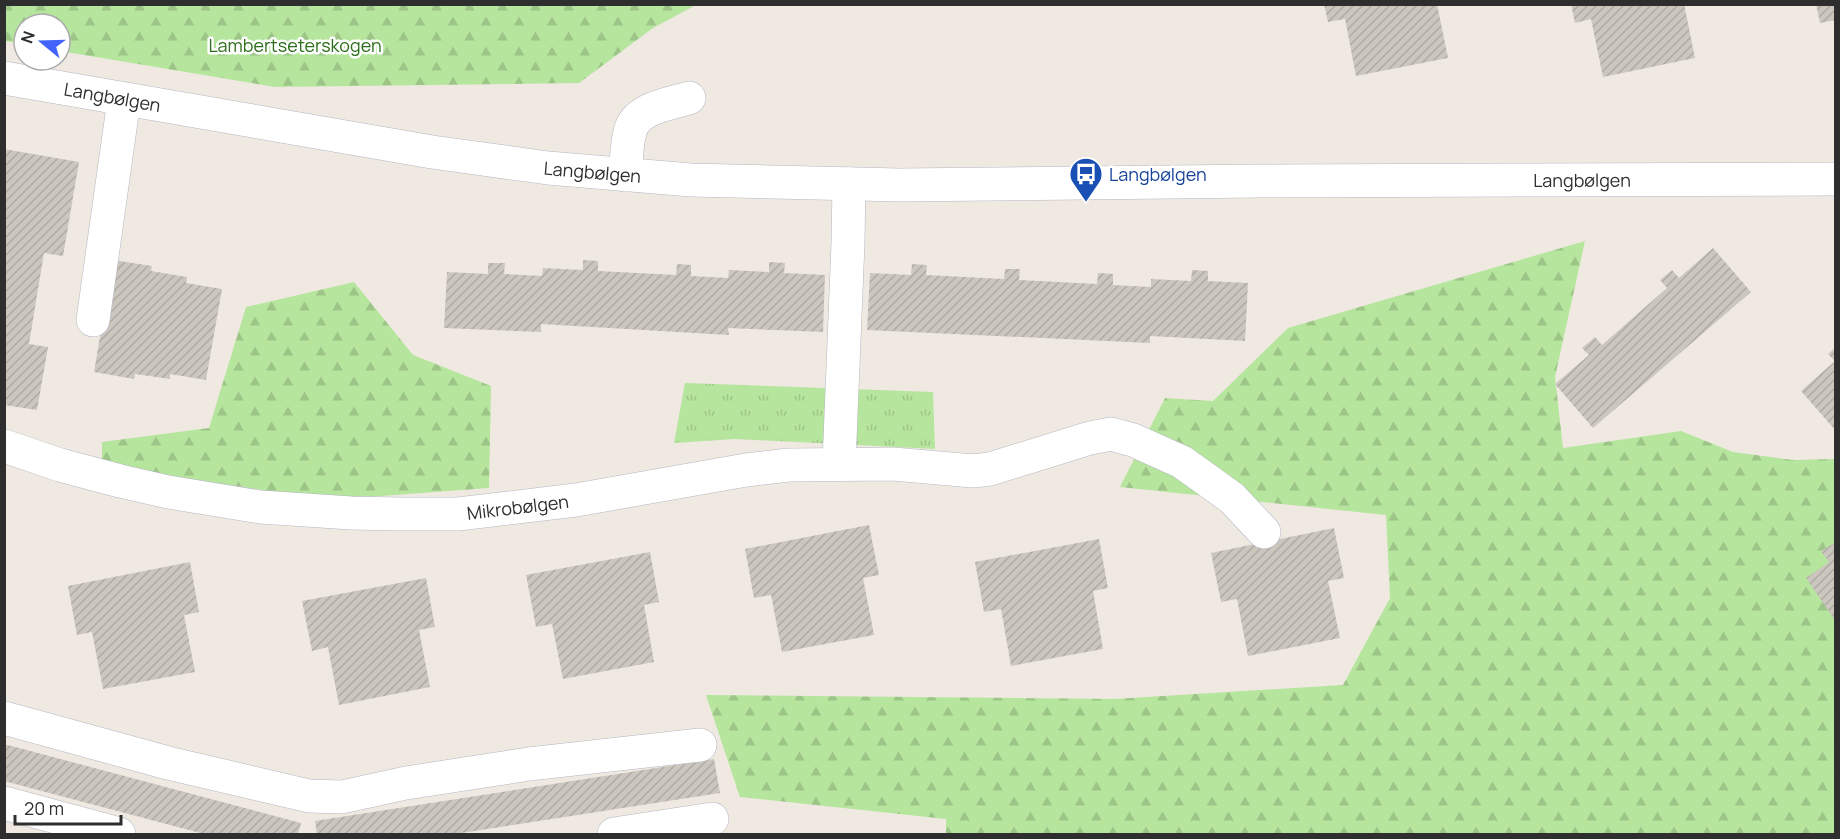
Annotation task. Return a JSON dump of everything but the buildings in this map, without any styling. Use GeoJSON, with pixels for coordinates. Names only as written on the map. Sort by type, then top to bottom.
{"type":"FeatureCollection","features":[{"type":"Feature","properties":{"kind":"street","name":"Langbølgen"},"geometry":{"type":"LineString","coordinates":[[4,78],[443,154],[548,168],[625,175],[773,183],[849,184],[1836,179]]}},
{"type":"Feature","properties":{"kind":"street"},"geometry":{"type":"LineString","coordinates":[[625,175],[629,132],[637,119],[654,108],[689,98]]}},
{"type":"Feature","properties":{"kind":"street"},"geometry":{"type":"LineString","coordinates":[[93,320],[124,100]]}},
{"type":"Feature","properties":{"kind":"street"},"geometry":{"type":"LineString","coordinates":[[839,464],[849,184]]}},
{"type":"Feature","properties":{"kind":"street","name":"Mikrobølgen"},"geometry":{"type":"LineString","coordinates":[[4,446],[120,482],[168,492],[260,507],[400,514],[470,513],[613,494],[747,470],[789,465],[893,464],[973,471],[990,469],[1090,438],[1111,434],[1133,440],[1182,462],[1232,498],[1264,532]]}},
{"type":"Feature","properties":{"kind":"street"},"geometry":{"type":"LineString","coordinates":[[4,717],[168,763],[309,796],[342,797],[406,783],[529,764],[700,745]]}},
{"type":"Feature","properties":{"kind":"street"},"geometry":{"type":"LineString","coordinates":[[4,803],[119,834]]}},
{"type":"Feature","properties":{"kind":"street"},"geometry":{"type":"LineString","coordinates":[[614,834],[712,819]]}},
{"type":"Feature","properties":{"kind":"green space","name":"Lambertseterskogen"},"geometry":{"type":"Polygon","coordinates":[[[5,4],[696,5],[653,28],[579,83],[275,87],[72,53],[72,12],[12,12],[12,42],[5,41],[5,4]]]}},
{"type":"Feature","properties":{"kind":"green space"},"geometry":{"type":"Polygon","coordinates":[[[1585,241],[1555,377],[1563,448],[1681,431],[1733,452],[1793,460],[1835,459],[1835,834],[946,834],[946,819],[740,797],[706,695],[1114,699],[1343,685],[1390,598],[1386,515],[1120,487],[1165,398],[1213,401],[1288,328],[1585,241]]]}},
{"type":"Feature","properties":{"kind":"green space"},"geometry":{"type":"Polygon","coordinates":[[[354,282],[413,355],[491,386],[489,488],[327,500],[102,465],[102,442],[209,428],[246,307],[354,282]]]}},
{"type":"Feature","properties":{"kind":"green space"},"geometry":{"type":"Polygon","coordinates":[[[685,383],[933,392],[935,449],[735,439],[674,443],[685,383]]]}},
{"type":"Feature","properties":{"kind":"place","name":"Langbølgen"},"geometry":{"type":"Point","coordinates":[1086,203]}}]}
